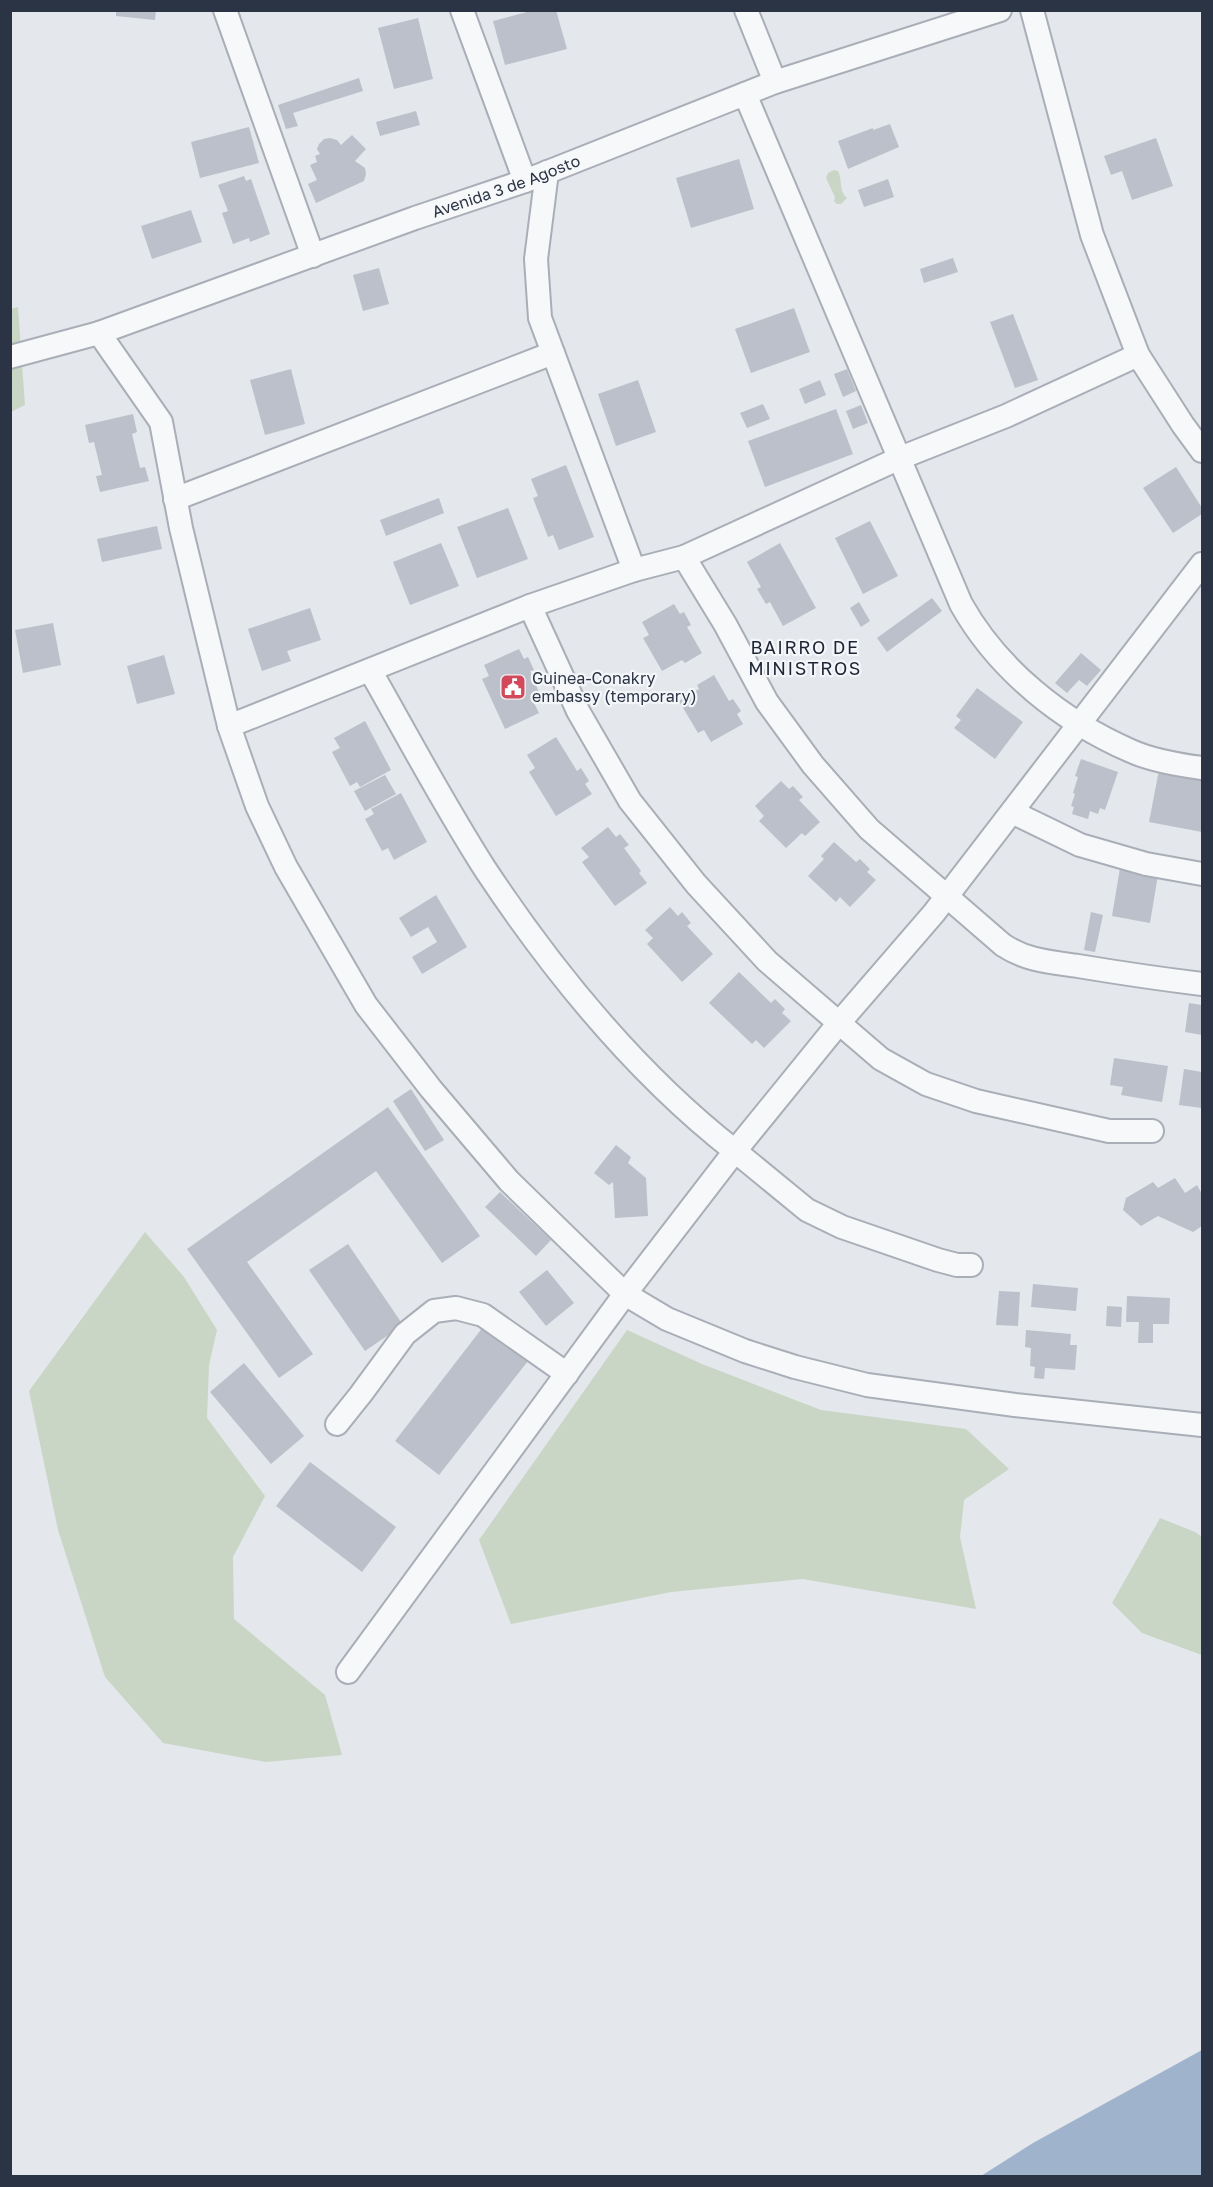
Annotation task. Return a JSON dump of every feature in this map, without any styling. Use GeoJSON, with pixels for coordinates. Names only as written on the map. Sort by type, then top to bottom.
{"type":"FeatureCollection","features":[{"type":"Feature","properties":{"kind":"street"},"geometry":{"type":"LineString","coordinates":[[225,10],[313,256]]}},
{"type":"Feature","properties":{"kind":"street"},"geometry":{"type":"LineString","coordinates":[[462,10],[525,181]]}},
{"type":"Feature","properties":{"kind":"street"},"geometry":{"type":"LineString","coordinates":[[746,10],[774,82]]}},
{"type":"Feature","properties":{"kind":"street","name":"Avenida 3 de Agosto"},"geometry":{"type":"LineString","coordinates":[[10,357],[99,333],[415,218],[525,181],[774,82],[1000,10]]}},
{"type":"Feature","properties":{"kind":"street"},"geometry":{"type":"LineString","coordinates":[[1032,10],[1092,236],[1138,355],[1183,426],[1203,451]]}},
{"type":"Feature","properties":{"kind":"street"},"geometry":{"type":"LineString","coordinates":[[745,94],[961,604],[974,628],[1029,687],[1079,726],[1133,752],[1181,765],[1203,768]]}},
{"type":"Feature","properties":{"kind":"street"},"geometry":{"type":"LineString","coordinates":[[547,172],[536,259],[536,290],[540,318],[634,570]]}},
{"type":"Feature","properties":{"kind":"street"},"geometry":{"type":"LineString","coordinates":[[99,333],[161,422],[176,499],[229,726],[257,806],[286,867],[366,1005],[431,1089],[510,1181],[625,1294],[667,1319],[745,1351],[795,1367],[867,1385],[993,1402],[1203,1425]]}},
{"type":"Feature","properties":{"kind":"street"},"geometry":{"type":"LineString","coordinates":[[176,499],[554,353]]}},
{"type":"Feature","properties":{"kind":"street"},"geometry":{"type":"LineString","coordinates":[[229,726],[370,672],[530,606],[634,570],[684,557],[900,458],[1006,416],[1138,355]]}},
{"type":"Feature","properties":{"kind":"street"},"geometry":{"type":"LineString","coordinates":[[684,557],[725,624],[767,702],[813,765],[869,830],[1003,945],[1018,955],[1122,974],[1203,984]]}},
{"type":"Feature","properties":{"kind":"street"},"geometry":{"type":"LineString","coordinates":[[348,1672],[625,1294],[735,1151],[946,896],[1203,564]]}},
{"type":"Feature","properties":{"kind":"street"},"geometry":{"type":"LineString","coordinates":[[530,606],[578,711],[630,801],[696,884],[767,961],[839,1023],[882,1059],[926,1084],[976,1101],[1109,1131],[1152,1131]]}},
{"type":"Feature","properties":{"kind":"street"},"geometry":{"type":"LineString","coordinates":[[370,672],[484,867],[538,946],[629,1055],[700,1124],[807,1210],[842,1227],[938,1260],[957,1265],[971,1265]]}},
{"type":"Feature","properties":{"kind":"street"},"geometry":{"type":"LineString","coordinates":[[1012,812],[1080,844],[1146,864],[1203,874]]}},
{"type":"Feature","properties":{"kind":"street"},"geometry":{"type":"LineString","coordinates":[[337,1424],[405,1334],[434,1311],[456,1308],[483,1315],[567,1374]]}},
{"type":"Feature","properties":{"kind":"green space"},"geometry":{"type":"Polygon","coordinates":[[[838,171],[842,192],[847,198],[841,204],[834,201],[835,197],[826,178],[828,173],[838,171]]]}},
{"type":"Feature","properties":{"kind":"green space"},"geometry":{"type":"Polygon","coordinates":[[[18,307],[25,405],[11,412],[11,309],[18,307]]]}},
{"type":"Feature","properties":{"kind":"green space"},"geometry":{"type":"Polygon","coordinates":[[[145,1232],[184,1277],[217,1330],[209,1365],[207,1418],[265,1496],[233,1557],[234,1619],[325,1695],[342,1755],[266,1762],[163,1743],[105,1677],[58,1530],[29,1391],[145,1232]]]}},
{"type":"Feature","properties":{"kind":"green space"},"geometry":{"type":"Polygon","coordinates":[[[627,1330],[702,1364],[821,1410],[966,1429],[1009,1469],[964,1500],[960,1537],[976,1609],[803,1579],[671,1592],[511,1624],[479,1540],[627,1330]]]}},
{"type":"Feature","properties":{"kind":"green space"},"geometry":{"type":"Polygon","coordinates":[[[1160,1518],[1202,1537],[1202,1655],[1142,1633],[1112,1603],[1160,1518]]]}},
{"type":"Feature","properties":{"kind":"water"},"geometry":{"type":"Polygon","coordinates":[[[1202,2050],[1202,2176],[981,2176],[1033,2143],[1202,2050]]]}},
{"type":"Feature","properties":{"kind":"building"},"geometry":{"type":"Polygon","coordinates":[[[116,10],[156,10],[155,20],[116,16],[116,10]]]}},
{"type":"Feature","properties":{"kind":"building"},"geometry":{"type":"Polygon","coordinates":[[[535,10],[556,10],[567,49],[505,65],[493,21],[535,10]]]}},
{"type":"Feature","properties":{"kind":"building"},"geometry":{"type":"Polygon","coordinates":[[[418,18],[433,79],[394,89],[378,28],[418,18]]]}},
{"type":"Feature","properties":{"kind":"building"},"geometry":{"type":"Polygon","coordinates":[[[359,78],[363,91],[293,113],[298,126],[286,129],[278,105],[359,78]]]}},
{"type":"Feature","properties":{"kind":"building"},"geometry":{"type":"Polygon","coordinates":[[[416,111],[420,125],[380,136],[376,122],[416,111]]]}},
{"type":"Feature","properties":{"kind":"building"},"geometry":{"type":"Polygon","coordinates":[[[890,124],[899,147],[848,169],[838,141],[890,124]]]}},
{"type":"Feature","properties":{"kind":"building"},"geometry":{"type":"Polygon","coordinates":[[[249,127],[259,163],[200,178],[191,142],[249,127]]]}},
{"type":"Feature","properties":{"kind":"building"},"geometry":{"type":"Polygon","coordinates":[[[352,135],[366,149],[355,161],[365,168],[364,181],[316,203],[308,184],[317,180],[310,165],[317,162],[315,156],[320,154],[317,149],[319,144],[324,139],[330,138],[337,140],[341,145],[352,135]]]}},
{"type":"Feature","properties":{"kind":"building"},"geometry":{"type":"Polygon","coordinates":[[[1156,138],[1173,186],[1132,200],[1122,171],[1111,175],[1104,156],[1156,138]]]}},
{"type":"Feature","properties":{"kind":"building"},"geometry":{"type":"Polygon","coordinates":[[[739,159],[754,209],[691,228],[676,178],[739,159]]]}},
{"type":"Feature","properties":{"kind":"building"},"geometry":{"type":"Polygon","coordinates":[[[244,176],[246,181],[251,179],[270,234],[250,242],[249,238],[233,244],[222,213],[228,211],[218,185],[244,176]]]}},
{"type":"Feature","properties":{"kind":"building"},"geometry":{"type":"Polygon","coordinates":[[[888,179],[894,197],[864,207],[858,190],[888,179]]]}},
{"type":"Feature","properties":{"kind":"building"},"geometry":{"type":"Polygon","coordinates":[[[191,210],[202,242],[152,259],[141,226],[191,210]]]}},
{"type":"Feature","properties":{"kind":"building"},"geometry":{"type":"Polygon","coordinates":[[[953,258],[958,272],[924,283],[920,269],[953,258]]]}},
{"type":"Feature","properties":{"kind":"building"},"geometry":{"type":"Polygon","coordinates":[[[379,268],[389,304],[363,311],[353,275],[379,268]]]}},
{"type":"Feature","properties":{"kind":"building"},"geometry":{"type":"Polygon","coordinates":[[[794,308],[810,352],[751,373],[735,329],[794,308]]]}},
{"type":"Feature","properties":{"kind":"building"},"geometry":{"type":"Polygon","coordinates":[[[1013,314],[1038,380],[1015,388],[990,322],[1013,314]]]}},
{"type":"Feature","properties":{"kind":"building"},"geometry":{"type":"Polygon","coordinates":[[[291,369],[305,424],[265,435],[250,380],[291,369]]]}},
{"type":"Feature","properties":{"kind":"building"},"geometry":{"type":"Polygon","coordinates":[[[847,369],[856,391],[843,397],[834,374],[847,369]]]}},
{"type":"Feature","properties":{"kind":"building"},"geometry":{"type":"Polygon","coordinates":[[[638,380],[656,432],[616,446],[598,394],[638,380]]]}},
{"type":"Feature","properties":{"kind":"building"},"geometry":{"type":"Polygon","coordinates":[[[820,380],[826,395],[805,404],[799,389],[820,380]]]}},
{"type":"Feature","properties":{"kind":"building"},"geometry":{"type":"Polygon","coordinates":[[[763,404],[770,419],[747,428],[740,413],[763,404]]]}},
{"type":"Feature","properties":{"kind":"building"},"geometry":{"type":"Polygon","coordinates":[[[861,405],[868,423],[853,429],[846,411],[861,405]]]}},
{"type":"Feature","properties":{"kind":"building"},"geometry":{"type":"Polygon","coordinates":[[[836,409],[853,454],[765,487],[748,441],[836,409]]]}},
{"type":"Feature","properties":{"kind":"building"},"geometry":{"type":"Polygon","coordinates":[[[133,414],[137,432],[132,434],[140,468],[145,467],[149,481],[100,492],[96,476],[102,475],[94,442],[89,443],[85,425],[133,414]]]}},
{"type":"Feature","properties":{"kind":"building"},"geometry":{"type":"Polygon","coordinates":[[[566,465],[594,537],[559,550],[553,535],[548,537],[533,498],[538,496],[531,479],[566,465]]]}},
{"type":"Feature","properties":{"kind":"building"},"geometry":{"type":"Polygon","coordinates":[[[1176,467],[1202,508],[1202,514],[1173,533],[1143,488],[1176,467]]]}},
{"type":"Feature","properties":{"kind":"building"},"geometry":{"type":"Polygon","coordinates":[[[439,498],[444,513],[386,536],[380,520],[439,498]]]}},
{"type":"Feature","properties":{"kind":"building"},"geometry":{"type":"Polygon","coordinates":[[[508,508],[528,559],[477,578],[457,527],[508,508]]]}},
{"type":"Feature","properties":{"kind":"building"},"geometry":{"type":"Polygon","coordinates":[[[870,521],[898,576],[863,594],[835,538],[870,521]]]}},
{"type":"Feature","properties":{"kind":"building"},"geometry":{"type":"Polygon","coordinates":[[[157,526],[162,549],[102,562],[97,539],[157,526]]]}},
{"type":"Feature","properties":{"kind":"building"},"geometry":{"type":"Polygon","coordinates":[[[441,543],[459,586],[410,605],[393,562],[441,543]]]}},
{"type":"Feature","properties":{"kind":"building"},"geometry":{"type":"Polygon","coordinates":[[[780,543],[816,608],[783,626],[770,602],[766,604],[757,589],[761,587],[747,562],[780,543]]]}},
{"type":"Feature","properties":{"kind":"building"},"geometry":{"type":"Polygon","coordinates":[[[932,598],[942,611],[887,652],[877,638],[932,598]]]}},
{"type":"Feature","properties":{"kind":"building"},"geometry":{"type":"Polygon","coordinates":[[[859,602],[870,621],[861,627],[850,608],[859,602]]]}},
{"type":"Feature","properties":{"kind":"building"},"geometry":{"type":"Polygon","coordinates":[[[674,604],[680,614],[684,612],[691,625],[687,627],[702,653],[685,663],[682,660],[662,671],[643,638],[649,635],[642,622],[674,604]]]}},
{"type":"Feature","properties":{"kind":"building"},"geometry":{"type":"Polygon","coordinates":[[[310,608],[321,640],[287,651],[291,661],[262,671],[248,629],[310,608]]]}},
{"type":"Feature","properties":{"kind":"building"},"geometry":{"type":"Polygon","coordinates":[[[53,623],[61,665],[23,673],[15,630],[53,623]]]}},
{"type":"Feature","properties":{"kind":"building"},"geometry":{"type":"Polygon","coordinates":[[[519,649],[524,659],[528,657],[534,670],[530,671],[541,697],[533,701],[539,713],[505,729],[482,679],[489,676],[484,665],[519,649]]]}},
{"type":"Feature","properties":{"kind":"building"},"geometry":{"type":"Polygon","coordinates":[[[1081,653],[1101,670],[1087,686],[1079,680],[1067,693],[1055,683],[1081,653]]]}},
{"type":"Feature","properties":{"kind":"building"},"geometry":{"type":"Polygon","coordinates":[[[164,655],[175,694],[137,704],[127,666],[164,655]]]}},
{"type":"Feature","properties":{"kind":"building"},"geometry":{"type":"Polygon","coordinates":[[[714,675],[729,701],[733,699],[741,711],[737,714],[743,724],[711,742],[704,730],[698,733],[679,701],[699,689],[697,685],[714,675]]]}},
{"type":"Feature","properties":{"kind":"building"},"geometry":{"type":"Polygon","coordinates":[[[977,688],[1023,722],[995,759],[954,728],[961,720],[956,716],[977,688]]]}},
{"type":"Feature","properties":{"kind":"building"},"geometry":{"type":"Polygon","coordinates":[[[365,721],[391,770],[360,787],[357,782],[350,786],[332,752],[340,748],[334,738],[365,721]]]}},
{"type":"Feature","properties":{"kind":"building"},"geometry":{"type":"Polygon","coordinates":[[[556,737],[577,771],[581,768],[589,781],[585,784],[592,794],[556,816],[529,772],[535,768],[527,755],[556,737]]]}},
{"type":"Feature","properties":{"kind":"building"},"geometry":{"type":"Polygon","coordinates":[[[1081,759],[1118,772],[1105,810],[1100,808],[1098,814],[1090,811],[1088,819],[1072,814],[1074,807],[1071,806],[1078,777],[1075,776],[1081,759]]]}},
{"type":"Feature","properties":{"kind":"building"},"geometry":{"type":"Polygon","coordinates":[[[1159,770],[1202,778],[1202,832],[1149,822],[1159,770]]]}},
{"type":"Feature","properties":{"kind":"building"},"geometry":{"type":"Polygon","coordinates":[[[385,775],[396,794],[365,811],[354,791],[385,775]]]}},
{"type":"Feature","properties":{"kind":"building"},"geometry":{"type":"Polygon","coordinates":[[[781,781],[789,789],[793,786],[803,797],[799,800],[820,822],[805,836],[802,833],[786,848],[759,821],[764,816],[755,806],[781,781]]]}},
{"type":"Feature","properties":{"kind":"building"},"geometry":{"type":"Polygon","coordinates":[[[401,793],[427,842],[394,860],[388,848],[382,851],[365,819],[374,814],[371,809],[401,793]]]}},
{"type":"Feature","properties":{"kind":"building"},"geometry":{"type":"Polygon","coordinates":[[[608,827],[616,837],[620,834],[629,845],[624,848],[647,883],[615,906],[582,862],[589,857],[581,848],[608,827]]]}},
{"type":"Feature","properties":{"kind":"building"},"geometry":{"type":"Polygon","coordinates":[[[834,842],[856,862],[860,859],[870,869],[867,872],[876,880],[850,907],[840,897],[836,902],[808,876],[824,859],[821,856],[834,842]]]}},
{"type":"Feature","properties":{"kind":"building"},"geometry":{"type":"Polygon","coordinates":[[[1120,868],[1158,875],[1150,923],[1112,916],[1120,868]]]}},
{"type":"Feature","properties":{"kind":"building"},"geometry":{"type":"Polygon","coordinates":[[[436,895],[467,947],[422,974],[412,957],[437,942],[428,927],[411,937],[399,918],[436,895]]]}},
{"type":"Feature","properties":{"kind":"building"},"geometry":{"type":"Polygon","coordinates":[[[670,907],[678,916],[682,912],[691,923],[687,926],[713,954],[682,982],[647,944],[653,938],[645,930],[670,907]]]}},
{"type":"Feature","properties":{"kind":"building"},"geometry":{"type":"Polygon","coordinates":[[[1091,912],[1103,915],[1095,952],[1084,950],[1091,912]]]}},
{"type":"Feature","properties":{"kind":"building"},"geometry":{"type":"Polygon","coordinates":[[[739,972],[771,1003],[775,999],[785,1009],[782,1013],[791,1021],[764,1048],[756,1040],[752,1044],[709,1003],[739,972]]]}},
{"type":"Feature","properties":{"kind":"building"},"geometry":{"type":"Polygon","coordinates":[[[1189,1003],[1202,1005],[1202,1035],[1185,1032],[1189,1003]]]}},
{"type":"Feature","properties":{"kind":"building"},"geometry":{"type":"Polygon","coordinates":[[[1114,1058],[1168,1066],[1162,1102],[1121,1095],[1123,1087],[1110,1085],[1114,1058]]]}},
{"type":"Feature","properties":{"kind":"building"},"geometry":{"type":"Polygon","coordinates":[[[1184,1069],[1202,1072],[1202,1108],[1179,1105],[1184,1069]]]}},
{"type":"Feature","properties":{"kind":"building"},"geometry":{"type":"Polygon","coordinates":[[[411,1089],[444,1140],[425,1151],[393,1101],[411,1089]]]}},
{"type":"Feature","properties":{"kind":"building"},"geometry":{"type":"Polygon","coordinates":[[[388,1107],[480,1236],[442,1263],[376,1171],[247,1262],[313,1354],[279,1378],[187,1249],[388,1107]]]}},
{"type":"Feature","properties":{"kind":"building"},"geometry":{"type":"Polygon","coordinates":[[[616,1145],[631,1157],[628,1163],[646,1178],[648,1216],[615,1218],[613,1182],[609,1185],[594,1173],[616,1145]]]}},
{"type":"Feature","properties":{"kind":"building"},"geometry":{"type":"Polygon","coordinates":[[[1175,1178],[1185,1193],[1197,1185],[1202,1194],[1202,1226],[1193,1232],[1158,1216],[1141,1226],[1123,1210],[1126,1198],[1153,1182],[1158,1188],[1175,1178]]]}},
{"type":"Feature","properties":{"kind":"building"},"geometry":{"type":"Polygon","coordinates":[[[500,1192],[551,1240],[536,1256],[485,1207],[500,1192]]]}},
{"type":"Feature","properties":{"kind":"building"},"geometry":{"type":"Polygon","coordinates":[[[348,1244],[403,1325],[365,1351],[309,1270],[348,1244]]]}},
{"type":"Feature","properties":{"kind":"building"},"geometry":{"type":"Polygon","coordinates":[[[547,1270],[574,1303],[546,1326],[519,1292],[547,1270]]]}},
{"type":"Feature","properties":{"kind":"building"},"geometry":{"type":"Polygon","coordinates":[[[1033,1284],[1078,1288],[1076,1311],[1031,1307],[1033,1284]]]}},
{"type":"Feature","properties":{"kind":"building"},"geometry":{"type":"Polygon","coordinates":[[[999,1291],[1020,1292],[1018,1326],[996,1325],[999,1291]]]}},
{"type":"Feature","properties":{"kind":"building"},"geometry":{"type":"Polygon","coordinates":[[[1127,1296],[1170,1298],[1169,1324],[1153,1324],[1153,1343],[1138,1343],[1139,1322],[1126,1322],[1127,1296]]]}},
{"type":"Feature","properties":{"kind":"building"},"geometry":{"type":"Polygon","coordinates":[[[1107,1306],[1122,1307],[1121,1327],[1106,1326],[1107,1306]]]}},
{"type":"Feature","properties":{"kind":"building"},"geometry":{"type":"Polygon","coordinates":[[[483,1327],[528,1361],[439,1475],[395,1441],[483,1327]]]}},
{"type":"Feature","properties":{"kind":"building"},"geometry":{"type":"Polygon","coordinates":[[[1026,1330],[1071,1334],[1070,1345],[1077,1345],[1075,1370],[1045,1368],[1044,1379],[1034,1378],[1035,1367],[1030,1366],[1031,1348],[1025,1347],[1026,1330]]]}},
{"type":"Feature","properties":{"kind":"building"},"geometry":{"type":"Polygon","coordinates":[[[244,1363],[304,1436],[271,1464],[210,1392],[244,1363]]]}},
{"type":"Feature","properties":{"kind":"building"},"geometry":{"type":"Polygon","coordinates":[[[310,1462],[396,1527],[362,1572],[276,1506],[310,1462]]]}},
{"type":"Feature","properties":{"kind":"place","name":"Guinea-Conakry embassy (temporary)"},"geometry":{"type":"Point","coordinates":[513,687]}},
{"type":"Feature","properties":{"kind":"district","name":"BAIRRO DE MINISTROS"},"geometry":{"type":"Point","coordinates":[805,658]}}]}
